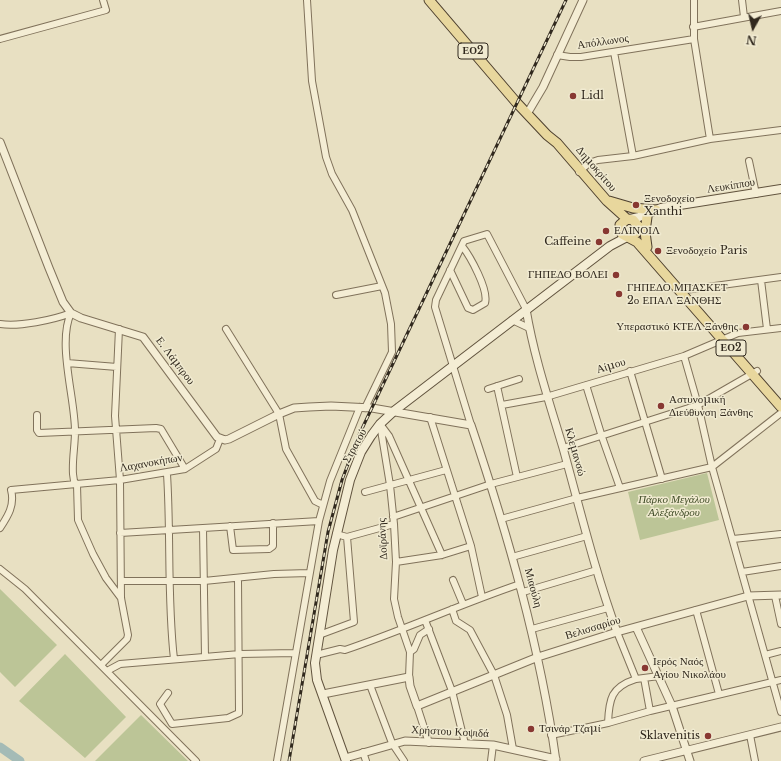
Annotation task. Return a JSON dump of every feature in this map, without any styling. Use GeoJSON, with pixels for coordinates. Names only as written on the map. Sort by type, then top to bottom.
{"type":"FeatureCollection","features":[{"type":"Feature","properties":{"kind":"main road","name":"ΕΟ2"},"geometry":{"type":"LineString","coordinates":[[429,0],[528,114]]}},
{"type":"Feature","properties":{"kind":"main road","name":"Δημοκρίτου"},"geometry":{"type":"LineString","coordinates":[[528,114],[547,135],[557,143],[616,217],[624,222]]}},
{"type":"Feature","properties":{"kind":"main road","name":"Δημοκρίτου"},"geometry":{"type":"LineString","coordinates":[[579,172],[607,201],[624,222]]}},
{"type":"Feature","properties":{"kind":"main road","name":"Λευκίππου"},"geometry":{"type":"LineString","coordinates":[[624,222],[659,209],[781,189]]}},
{"type":"Feature","properties":{"kind":"main road"},"geometry":{"type":"LineString","coordinates":[[607,201],[633,208],[659,209]]}},
{"type":"Feature","properties":{"kind":"main road","name":"Λευκίππου"},"geometry":{"type":"LineString","coordinates":[[637,230],[648,217],[659,209]]}},
{"type":"Feature","properties":{"kind":"main road"},"geometry":{"type":"LineString","coordinates":[[647,247],[645,232],[648,217]]}},
{"type":"Feature","properties":{"kind":"main road","name":"ΕΟ2"},"geometry":{"type":"LineString","coordinates":[[724,338],[685,290],[647,247],[637,230],[637,224],[624,222],[622,234],[638,242],[724,338],[755,372],[781,398]]}},
{"type":"Feature","properties":{"kind":"main road","name":"Στρατού"},"geometry":{"type":"LineString","coordinates":[[610,246],[617,237],[624,222]]}},
{"type":"Feature","properties":{"kind":"main road"},"geometry":{"type":"LineString","coordinates":[[628,237],[634,235],[637,230]]}},
{"type":"Feature","properties":{"kind":"main road","name":"Στρατού"},"geometry":{"type":"LineString","coordinates":[[345,760],[316,674],[316,655],[336,534],[356,463],[361,452],[380,424],[394,411],[453,364],[610,246],[628,237]]}},
{"type":"Feature","properties":{"kind":"main road","name":"ΕΟ2"},"geometry":{"type":"LineString","coordinates":[[755,372],[781,407]]}},
{"type":"Feature","properties":{"kind":"street"},"geometry":{"type":"LineString","coordinates":[[0,39],[106,10],[103,0]]}},
{"type":"Feature","properties":{"kind":"street"},"geometry":{"type":"LineString","coordinates":[[277,761],[309,573],[323,505],[330,481],[362,407],[392,352],[391,324],[382,286],[352,210],[332,174],[326,157],[312,81],[307,0]]}},
{"type":"Feature","properties":{"kind":"street"},"geometry":{"type":"LineString","coordinates":[[528,114],[541,92],[583,0]]}},
{"type":"Feature","properties":{"kind":"street"},"geometry":{"type":"LineString","coordinates":[[694,0],[694,39],[710,139]]}},
{"type":"Feature","properties":{"kind":"street"},"geometry":{"type":"LineString","coordinates":[[742,0],[744,17]]}},
{"type":"Feature","properties":{"kind":"street"},"geometry":{"type":"LineString","coordinates":[[693,26],[781,11]]}},
{"type":"Feature","properties":{"kind":"street","name":"Απόλλωνος"},"geometry":{"type":"LineString","coordinates":[[557,55],[576,57],[694,39]]}},
{"type":"Feature","properties":{"kind":"street"},"geometry":{"type":"LineString","coordinates":[[614,52],[633,156]]}},
{"type":"Feature","properties":{"kind":"street"},"geometry":{"type":"LineString","coordinates":[[579,172],[589,163],[598,160],[633,156],[710,139],[781,130]]}},
{"type":"Feature","properties":{"kind":"street"},"geometry":{"type":"LineString","coordinates":[[0,142],[63,302],[70,313]]}},
{"type":"Feature","properties":{"kind":"street"},"geometry":{"type":"LineString","coordinates":[[749,161],[756,194]]}},
{"type":"Feature","properties":{"kind":"street","name":"Κλεμανσώ"},"geometry":{"type":"LineString","coordinates":[[462,246],[466,240],[487,234],[526,309],[529,328],[546,397],[563,448],[566,464],[608,608],[636,679]]}},
{"type":"Feature","properties":{"kind":"street"},"geometry":{"type":"LineString","coordinates":[[220,439],[229,439],[278,414],[294,408],[309,407],[362,407],[394,411],[471,425],[435,307],[436,300],[462,246]]}},
{"type":"Feature","properties":{"kind":"street"},"geometry":{"type":"LineString","coordinates":[[450,270],[468,308],[473,310],[485,302],[485,296],[475,267],[462,246]]}},
{"type":"Feature","properties":{"kind":"street"},"geometry":{"type":"LineString","coordinates":[[685,290],[781,277]]}},
{"type":"Feature","properties":{"kind":"street"},"geometry":{"type":"LineString","coordinates":[[761,280],[767,329]]}},
{"type":"Feature","properties":{"kind":"street"},"geometry":{"type":"LineString","coordinates":[[336,296],[382,286]]}},
{"type":"Feature","properties":{"kind":"street"},"geometry":{"type":"LineString","coordinates":[[0,324],[9,326],[59,318],[70,313]]}},
{"type":"Feature","properties":{"kind":"street"},"geometry":{"type":"LineString","coordinates":[[70,313],[66,322],[67,363],[75,431],[73,474],[74,481],[77,485],[78,520],[92,554],[106,578],[121,598]]}},
{"type":"Feature","properties":{"kind":"street","name":"Ε. Λάμπρου"},"geometry":{"type":"LineString","coordinates":[[70,313],[81,318],[143,337],[220,439]]}},
{"type":"Feature","properties":{"kind":"street"},"geometry":{"type":"LineString","coordinates":[[512,320],[529,328]]}},
{"type":"Feature","properties":{"kind":"street","name":"Αίμου"},"geometry":{"type":"LineString","coordinates":[[502,405],[546,397],[684,356],[724,338],[767,329],[781,328]]}},
{"type":"Feature","properties":{"kind":"street"},"geometry":{"type":"LineString","coordinates":[[101,665],[128,635],[121,598],[120,480],[115,390],[119,329]]}},
{"type":"Feature","properties":{"kind":"street"},"geometry":{"type":"LineString","coordinates":[[226,329],[278,414],[286,449],[315,501],[323,505]]}},
{"type":"Feature","properties":{"kind":"street"},"geometry":{"type":"LineString","coordinates":[[684,356],[698,406],[712,467],[781,712]]}},
{"type":"Feature","properties":{"kind":"street"},"geometry":{"type":"LineString","coordinates":[[67,363],[117,367]]}},
{"type":"Feature","properties":{"kind":"street"},"geometry":{"type":"LineString","coordinates":[[630,372],[662,479]]}},
{"type":"Feature","properties":{"kind":"street"},"geometry":{"type":"LineString","coordinates":[[563,448],[698,406],[755,372]]}},
{"type":"Feature","properties":{"kind":"street"},"geometry":{"type":"LineString","coordinates":[[488,388],[519,379]]}},
{"type":"Feature","properties":{"kind":"street"},"geometry":{"type":"LineString","coordinates":[[586,385],[620,488]]}},
{"type":"Feature","properties":{"kind":"street"},"geometry":{"type":"LineString","coordinates":[[497,386],[516,477]]}},
{"type":"Feature","properties":{"kind":"street"},"geometry":{"type":"LineString","coordinates":[[502,519],[576,498],[712,467],[781,413]]}},
{"type":"Feature","properties":{"kind":"street"},"geometry":{"type":"LineString","coordinates":[[37,415],[37,430],[39,433],[161,429],[185,469]]}},
{"type":"Feature","properties":{"kind":"street"},"geometry":{"type":"LineString","coordinates":[[430,417],[454,497],[471,546],[482,597]]}},
{"type":"Feature","properties":{"kind":"street"},"geometry":{"type":"LineString","coordinates":[[380,424],[389,436],[442,555]]}},
{"type":"Feature","properties":{"kind":"street","name":"Δοϊράνης"},"geometry":{"type":"LineString","coordinates":[[380,424],[390,485],[394,524],[396,562],[394,599],[410,652],[410,686],[429,743]]}},
{"type":"Feature","properties":{"kind":"street","name":"Μιαούλη"},"geometry":{"type":"LineString","coordinates":[[471,425],[502,519],[523,592],[538,657],[556,760]]}},
{"type":"Feature","properties":{"kind":"street","name":"Λαχανοκήπων"},"geometry":{"type":"LineString","coordinates":[[0,528],[11,511],[13,496],[11,490],[77,485],[167,474],[185,469],[216,449],[220,439]]}},
{"type":"Feature","properties":{"kind":"street"},"geometry":{"type":"LineString","coordinates":[[393,517],[491,484],[566,464]]}},
{"type":"Feature","properties":{"kind":"street"},"geometry":{"type":"LineString","coordinates":[[365,492],[446,470]]}},
{"type":"Feature","properties":{"kind":"street"},"geometry":{"type":"LineString","coordinates":[[167,474],[170,529],[169,614],[174,659]]}},
{"type":"Feature","properties":{"kind":"street"},"geometry":{"type":"LineString","coordinates":[[120,533],[320,520]]}},
{"type":"Feature","properties":{"kind":"street"},"geometry":{"type":"LineString","coordinates":[[230,526],[233,550],[269,549],[273,546],[273,523]]}},
{"type":"Feature","properties":{"kind":"street"},"geometry":{"type":"LineString","coordinates":[[336,534],[347,537],[394,524]]}},
{"type":"Feature","properties":{"kind":"street"},"geometry":{"type":"LineString","coordinates":[[203,528],[205,657]]}},
{"type":"Feature","properties":{"kind":"street"},"geometry":{"type":"LineString","coordinates":[[733,539],[781,534]]}},
{"type":"Feature","properties":{"kind":"street"},"geometry":{"type":"LineString","coordinates":[[512,557],[587,536]]}},
{"type":"Feature","properties":{"kind":"street"},"geometry":{"type":"LineString","coordinates":[[319,635],[354,622],[347,537]]}},
{"type":"Feature","properties":{"kind":"street"},"geometry":{"type":"LineString","coordinates":[[396,562],[442,555],[471,546]]}},
{"type":"Feature","properties":{"kind":"street"},"geometry":{"type":"LineString","coordinates":[[742,572],[781,566]]}},
{"type":"Feature","properties":{"kind":"street"},"geometry":{"type":"LineString","coordinates":[[0,569],[18,583],[107,671],[149,716],[196,761]]}},
{"type":"Feature","properties":{"kind":"street"},"geometry":{"type":"LineString","coordinates":[[523,592],[597,570]]}},
{"type":"Feature","properties":{"kind":"street"},"geometry":{"type":"LineString","coordinates":[[121,581],[204,581],[238,579],[274,574],[309,573]]}},
{"type":"Feature","properties":{"kind":"street"},"geometry":{"type":"LineString","coordinates":[[168,693],[160,703],[161,708],[172,724],[228,718],[237,715],[240,708],[238,579]]}},
{"type":"Feature","properties":{"kind":"street"},"geometry":{"type":"LineString","coordinates":[[453,580],[463,604]]}},
{"type":"Feature","properties":{"kind":"street"},"geometry":{"type":"LineString","coordinates":[[316,655],[345,650],[403,630],[463,604],[520,584]]}},
{"type":"Feature","properties":{"kind":"street"},"geometry":{"type":"LineString","coordinates":[[778,595],[781,624]]}},
{"type":"Feature","properties":{"kind":"street","name":"Βελισσαρίου"},"geometry":{"type":"LineString","coordinates":[[417,706],[538,657],[617,632],[748,596],[778,595]]}},
{"type":"Feature","properties":{"kind":"street"},"geometry":{"type":"LineString","coordinates":[[532,629],[608,608]]}},
{"type":"Feature","properties":{"kind":"street"},"geometry":{"type":"LineString","coordinates":[[452,609],[456,621],[470,630],[494,675],[507,715],[514,749]]}},
{"type":"Feature","properties":{"kind":"street"},"geometry":{"type":"LineString","coordinates":[[696,610],[719,694]]}},
{"type":"Feature","properties":{"kind":"street"},"geometry":{"type":"LineString","coordinates":[[425,620],[452,691],[465,744]]}},
{"type":"Feature","properties":{"kind":"street"},"geometry":{"type":"LineString","coordinates":[[636,627],[672,706],[690,761]]}},
{"type":"Feature","properties":{"kind":"street","name":"Δοϊράνης"},"geometry":{"type":"LineString","coordinates":[[410,652],[414,649],[420,635],[429,629]]}},
{"type":"Feature","properties":{"kind":"street"},"geometry":{"type":"LineString","coordinates":[[765,655],[781,651]]}},
{"type":"Feature","properties":{"kind":"street"},"geometry":{"type":"LineString","coordinates":[[113,653],[120,664]]}},
{"type":"Feature","properties":{"kind":"street"},"geometry":{"type":"LineString","coordinates":[[107,671],[120,664],[240,654],[295,653]]}},
{"type":"Feature","properties":{"kind":"street"},"geometry":{"type":"LineString","coordinates":[[608,723],[609,708],[615,691],[627,682],[636,679],[659,676]]}},
{"type":"Feature","properties":{"kind":"street"},"geometry":{"type":"LineString","coordinates":[[323,694],[409,677]]}},
{"type":"Feature","properties":{"kind":"street"},"geometry":{"type":"LineString","coordinates":[[644,678],[650,711]]}},
{"type":"Feature","properties":{"kind":"street"},"geometry":{"type":"LineString","coordinates":[[551,735],[608,723],[650,711],[781,680]]}},
{"type":"Feature","properties":{"kind":"street"},"geometry":{"type":"LineString","coordinates":[[370,685],[392,743],[404,761]]}},
{"type":"Feature","properties":{"kind":"street"},"geometry":{"type":"LineString","coordinates":[[149,716],[161,708]]}},
{"type":"Feature","properties":{"kind":"street"},"geometry":{"type":"LineString","coordinates":[[644,761],[781,727]]}},
{"type":"Feature","properties":{"kind":"street"},"geometry":{"type":"LineString","coordinates":[[750,735],[755,761]]}},
{"type":"Feature","properties":{"kind":"street","name":"Χρήστου Κοψιδά"},"geometry":{"type":"LineString","coordinates":[[345,760],[363,752],[392,743],[405,741],[493,745],[556,760]]}},
{"type":"Feature","properties":{"kind":"street"},"geometry":{"type":"LineString","coordinates":[[492,760],[493,745]]}},
{"type":"Feature","properties":{"kind":"street"},"geometry":{"type":"LineString","coordinates":[[363,752],[366,761]]}},
{"type":"Feature","properties":{"kind":"green space","name":"Πάρκο Μεγάλου Αλεξάνδρου"},"geometry":{"type":"Polygon","coordinates":[[[707,473],[719,520],[640,540],[628,492],[707,473]]]}},
{"type":"Feature","properties":{"kind":"green space"},"geometry":{"type":"Polygon","coordinates":[[[0,589],[57,645],[15,687],[0,672],[0,589]]]}},
{"type":"Feature","properties":{"kind":"green space"},"geometry":{"type":"Polygon","coordinates":[[[65,654],[126,717],[85,758],[19,701],[65,654]]]}},
{"type":"Feature","properties":{"kind":"green space"},"geometry":{"type":"Polygon","coordinates":[[[141,715],[188,761],[95,761],[141,715]]]}},
{"type":"Feature","properties":{"kind":"waterway"},"geometry":{"type":"LineString","coordinates":[[0,747],[20,761]]}},
{"type":"Feature","properties":{"kind":"railway"},"geometry":{"type":"LineString","coordinates":[[289,761],[328,532],[342,480],[359,435],[566,0]]}},
{"type":"Feature","properties":{"kind":"place","name":"Lidl"},"geometry":{"type":"Point","coordinates":[573,96]}},
{"type":"Feature","properties":{"kind":"place","name":"Ξενοδοχείο Xanthi"},"geometry":{"type":"Point","coordinates":[636,205]}},
{"type":"Feature","properties":{"kind":"place","name":"ΕΛΙΝΟΙΛ"},"geometry":{"type":"Point","coordinates":[606,231]}},
{"type":"Feature","properties":{"kind":"place","name":"Caffeine"},"geometry":{"type":"Point","coordinates":[599,242]}},
{"type":"Feature","properties":{"kind":"place","name":"Ξενοδοχείο Paris"},"geometry":{"type":"Point","coordinates":[658,251]}},
{"type":"Feature","properties":{"kind":"place","name":"ΓΗΠΕΔΟ ΒΟΛΕΙ"},"geometry":{"type":"Point","coordinates":[616,275]}},
{"type":"Feature","properties":{"kind":"place","name":"ΓΗΠΕΔΟ ΜΠΑΣΚΕΤ 2ο ΕΠΑΛ ΞΑΝΘΗΣ"},"geometry":{"type":"Point","coordinates":[619,294]}},
{"type":"Feature","properties":{"kind":"place","name":"Υπεραστικό ΚΤΕΛ Ξάνθης"},"geometry":{"type":"Point","coordinates":[746,327]}},
{"type":"Feature","properties":{"kind":"place","name":"Αστυνομική Διεύθυνση Ξάνθης"},"geometry":{"type":"Point","coordinates":[661,406]}},
{"type":"Feature","properties":{"kind":"place","name":"Ιερός Ναός Αγίου Νικολάου"},"geometry":{"type":"Point","coordinates":[645,668]}},
{"type":"Feature","properties":{"kind":"place","name":"Τσινάρ Τζαμί"},"geometry":{"type":"Point","coordinates":[531,729]}},
{"type":"Feature","properties":{"kind":"place","name":"Sklavenitis"},"geometry":{"type":"Point","coordinates":[708,736]}}]}
